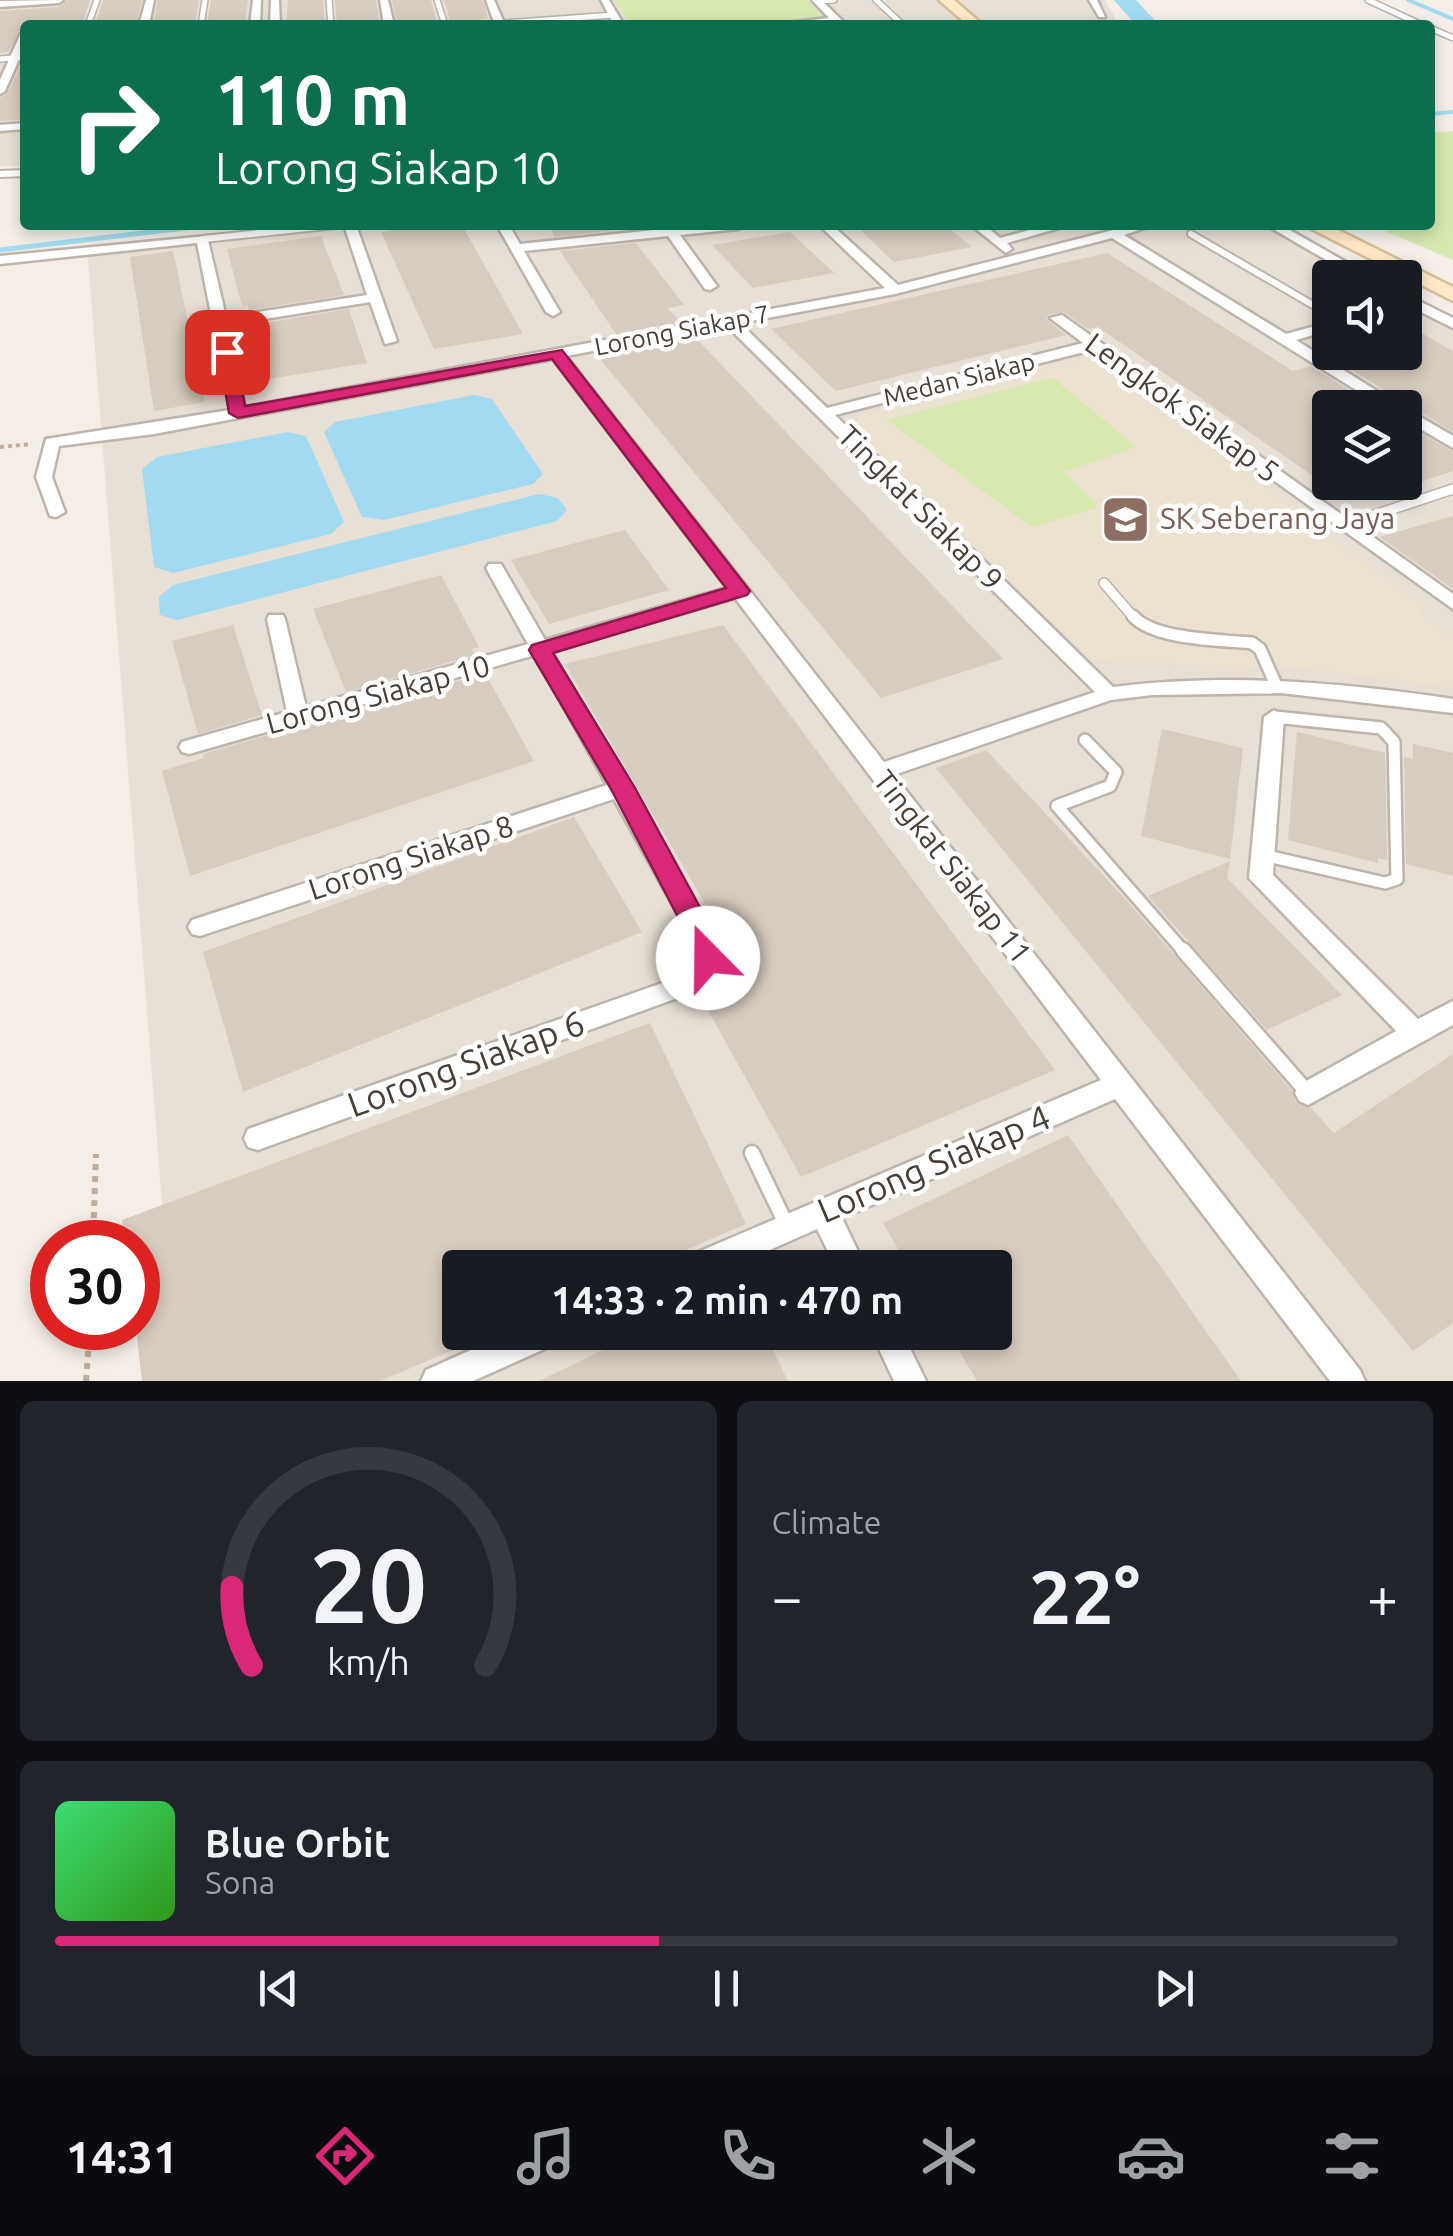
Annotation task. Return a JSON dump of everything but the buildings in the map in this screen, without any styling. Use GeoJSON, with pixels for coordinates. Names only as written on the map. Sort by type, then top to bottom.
{"type":"FeatureCollection","features":[{"type":"Feature","properties":{"kind":"street"},"geometry":{"type":"LineString","coordinates":[[0,4],[59,0]]}},
{"type":"Feature","properties":{"kind":"street"},"geometry":{"type":"LineString","coordinates":[[605,0],[617,20]]}},
{"type":"Feature","properties":{"kind":"street"},"geometry":{"type":"LineString","coordinates":[[946,0],[970,20]]}},
{"type":"Feature","properties":{"kind":"street"},"geometry":{"type":"LineString","coordinates":[[1093,0],[1102,15]]}},
{"type":"Feature","properties":{"kind":"street"},"geometry":{"type":"LineString","coordinates":[[35,13],[41,1]]}},
{"type":"Feature","properties":{"kind":"street"},"geometry":{"type":"LineString","coordinates":[[817,1],[836,20]]}},
{"type":"Feature","properties":{"kind":"street"},"geometry":{"type":"LineString","coordinates":[[0,91],[20,57]]}},
{"type":"Feature","properties":{"kind":"street"},"geometry":{"type":"LineString","coordinates":[[352,230],[390,342]]}},
{"type":"Feature","properties":{"kind":"street"},"geometry":{"type":"LineString","coordinates":[[506,230],[553,312]]}},
{"type":"Feature","properties":{"kind":"street"},"geometry":{"type":"LineString","coordinates":[[516,248],[691,230]]}},
{"type":"Feature","properties":{"kind":"street"},"geometry":{"type":"LineString","coordinates":[[830,230],[894,290]]}},
{"type":"Feature","properties":{"kind":"street"},"geometry":{"type":"LineString","coordinates":[[983,230],[1019,260]]}},
{"type":"Feature","properties":{"kind":"street"},"geometry":{"type":"LineString","coordinates":[[998,242],[1044,230]]}},
{"type":"Feature","properties":{"kind":"street","name":"Lorong Siakap 7"},"geometry":{"type":"LineString","coordinates":[[52,442],[154,429],[894,290],[1129,230]]}},
{"type":"Feature","properties":{"kind":"street"},"geometry":{"type":"LineString","coordinates":[[1281,230],[1335,260]]}},
{"type":"Feature","properties":{"kind":"street"},"geometry":{"type":"LineString","coordinates":[[1323,230],[1380,260]]}},
{"type":"Feature","properties":{"kind":"street"},"geometry":{"type":"LineString","coordinates":[[1359,230],[1453,273]]}},
{"type":"Feature","properties":{"kind":"street"},"geometry":{"type":"LineString","coordinates":[[672,232],[710,286]]}},
{"type":"Feature","properties":{"kind":"street"},"geometry":{"type":"LineString","coordinates":[[1114,234],[1368,390]]}},
{"type":"Feature","properties":{"kind":"street"},"geometry":{"type":"LineString","coordinates":[[0,260],[202,239],[238,413]]}},
{"type":"Feature","properties":{"kind":"street"},"geometry":{"type":"LineString","coordinates":[[1422,260],[1428,261]]}},
{"type":"Feature","properties":{"kind":"street"},"geometry":{"type":"LineString","coordinates":[[1422,281],[1453,295]]}},
{"type":"Feature","properties":{"kind":"street"},"geometry":{"type":"LineString","coordinates":[[222,322],[372,298]]}},
{"type":"Feature","properties":{"kind":"street"},"geometry":{"type":"LineString","coordinates":[[1422,309],[1453,324]]}},
{"type":"Feature","properties":{"kind":"street","name":"Lengkok Siakap 5"},"geometry":{"type":"LineString","coordinates":[[1057,318],[1453,603]]}},
{"type":"Feature","properties":{"kind":"street","name":"Tingkat Siakap 9"},"geometry":{"type":"LineString","coordinates":[[730,321],[1109,694]]}},
{"type":"Feature","properties":{"kind":"street"},"geometry":{"type":"LineString","coordinates":[[1286,338],[1312,331]]}},
{"type":"Feature","properties":{"kind":"street","name":"Medan Siakap"},"geometry":{"type":"LineString","coordinates":[[824,413],[1094,345]]}},
{"type":"Feature","properties":{"kind":"street","name":"Tingkat Siakap 11"},"geometry":{"type":"LineString","coordinates":[[556,353],[1348,1381]]}},
{"type":"Feature","properties":{"kind":"street"},"geometry":{"type":"LineString","coordinates":[[1422,424],[1453,443]]}},
{"type":"Feature","properties":{"kind":"street"},"geometry":{"type":"LineString","coordinates":[[52,442],[44,477],[56,512]]}},
{"type":"Feature","properties":{"kind":"street"},"geometry":{"type":"LineString","coordinates":[[495,568],[622,788]]}},
{"type":"Feature","properties":{"kind":"street","name":"Lorong Siakap 10"},"geometry":{"type":"LineString","coordinates":[[189,746],[739,591]]}},
{"type":"Feature","properties":{"kind":"street"},"geometry":{"type":"LineString","coordinates":[[276,619],[298,718]]}},
{"type":"Feature","properties":{"kind":"street"},"geometry":{"type":"LineString","coordinates":[[879,772],[1109,694],[1192,684],[1276,684],[1453,706]]}},
{"type":"Feature","properties":{"kind":"street"},"geometry":{"type":"LineString","coordinates":[[1274,717],[1261,878],[1415,1033]]}},
{"type":"Feature","properties":{"kind":"street","name":"Lorong Siakap 8"},"geometry":{"type":"LineString","coordinates":[[200,927],[622,788]]}},
{"type":"Feature","properties":{"kind":"street","name":"Lorong Siakap 6"},"geometry":{"type":"LineString","coordinates":[[258,1138],[674,989],[708,958],[622,788]]}},
{"type":"Feature","properties":{"kind":"street"},"geometry":{"type":"LineString","coordinates":[[1308,1094],[1453,1012]]}},
{"type":"Feature","properties":{"kind":"street","name":"Lorong Siakap 4"},"geometry":{"type":"LineString","coordinates":[[734,1250],[1120,1084]]}},
{"type":"Feature","properties":{"kind":"street"},"geometry":{"type":"LineString","coordinates":[[824,1212],[843,1250]]}},
{"type":"Feature","properties":{"kind":"street"},"geometry":{"type":"LineString","coordinates":[[457,1377],[512,1350]]}},
{"type":"Feature","properties":{"kind":"street"},"geometry":{"type":"LineString","coordinates":[[895,1350],[910,1381]]}},
{"type":"Feature","properties":{"kind":"lane"},"geometry":{"type":"LineString","coordinates":[[817,1],[834,0]]}},
{"type":"Feature","properties":{"kind":"lane"},"geometry":{"type":"LineString","coordinates":[[876,0],[898,20]]}},
{"type":"Feature","properties":{"kind":"lane"},"geometry":{"type":"LineString","coordinates":[[1368,0],[1411,20]]}},
{"type":"Feature","properties":{"kind":"lane"},"geometry":{"type":"LineString","coordinates":[[0,59],[20,57]]}},
{"type":"Feature","properties":{"kind":"lane"},"geometry":{"type":"LineString","coordinates":[[202,239],[288,230]]}},
{"type":"Feature","properties":{"kind":"lane"},"geometry":{"type":"LineString","coordinates":[[1191,234],[1312,305]]}},
{"type":"Feature","properties":{"kind":"lane"},"geometry":{"type":"LineString","coordinates":[[1344,525],[1453,489]]}},
{"type":"Feature","properties":{"kind":"lane"},"geometry":{"type":"LineString","coordinates":[[1104,583],[1140,624],[1172,634],[1252,643],[1260,649],[1276,684]]}},
{"type":"Feature","properties":{"kind":"lane"},"geometry":{"type":"LineString","coordinates":[[1263,855],[1384,884],[1398,879],[1394,742],[1380,728],[1274,717]]}},
{"type":"Feature","properties":{"kind":"lane"},"geometry":{"type":"LineString","coordinates":[[1085,740],[1116,772],[1110,786],[1057,806],[1308,1094]]}},
{"type":"Feature","properties":{"kind":"lane"},"geometry":{"type":"LineString","coordinates":[[752,1152],[787,1226]]}},
{"type":"Feature","properties":{"kind":"path"},"geometry":{"type":"LineString","coordinates":[[0,448],[52,442]]}},
{"type":"Feature","properties":{"kind":"path"},"geometry":{"type":"LineString","coordinates":[[94,1220],[96,1154]]}},
{"type":"Feature","properties":{"kind":"path"},"geometry":{"type":"LineString","coordinates":[[86,1381],[88,1350]]}},
{"type":"Feature","properties":{"kind":"shaded area"},"geometry":{"type":"Polygon","coordinates":[[[0,0],[1105,0],[1116,20],[20,20],[20,166],[0,166],[0,0]]]}},
{"type":"Feature","properties":{"kind":"shaded area"},"geometry":{"type":"Polygon","coordinates":[[[265,230],[1289,230],[1346,260],[1312,260],[1312,370],[1422,370],[1422,301],[1453,317],[1453,1381],[176,1381],[87,247],[265,230]]]}},
{"type":"Feature","properties":{"kind":"shaded area","name":"SK Seberang Jaya"},"geometry":{"type":"Polygon","coordinates":[[[1086,357],[1425,606],[1419,612],[1453,638],[1453,687],[1304,669],[1093,661],[853,431],[861,414],[1086,357]]]}},
{"type":"Feature","properties":{"kind":"green space"},"geometry":{"type":"Polygon","coordinates":[[[614,0],[807,0],[824,17],[787,20],[628,20],[614,0]]]}},
{"type":"Feature","properties":{"kind":"green space"},"geometry":{"type":"Polygon","coordinates":[[[1453,131],[1453,260],[1383,230],[1435,230],[1435,133],[1453,131]]]}},
{"type":"Feature","properties":{"kind":"green space"},"geometry":{"type":"Polygon","coordinates":[[[1053,378],[1136,447],[1064,472],[1099,507],[1032,527],[887,420],[1053,378]]]}},
{"type":"Feature","properties":{"kind":"water"},"geometry":{"type":"Polygon","coordinates":[[[474,395],[492,399],[543,474],[533,484],[384,520],[362,517],[324,432],[335,422],[474,395]]]}},
{"type":"Feature","properties":{"kind":"water"},"geometry":{"type":"Polygon","coordinates":[[[288,432],[306,436],[344,522],[331,534],[173,573],[154,567],[142,469],[157,457],[288,432]]]}},
{"type":"Feature","properties":{"kind":"water"},"geometry":{"type":"Polygon","coordinates":[[[539,494],[558,498],[567,510],[557,521],[177,620],[160,615],[159,597],[173,585],[539,494]]]}},
{"type":"Feature","properties":{"kind":"waterway"},"geometry":{"type":"LineString","coordinates":[[1124,0],[1143,20]]}},
{"type":"Feature","properties":{"kind":"waterway"},"geometry":{"type":"LineString","coordinates":[[1408,0],[1453,19]]}},
{"type":"Feature","properties":{"kind":"waterway"},"geometry":{"type":"LineString","coordinates":[[1435,114],[1453,112]]}},
{"type":"Feature","properties":{"kind":"waterway"},"geometry":{"type":"LineString","coordinates":[[0,250],[168,230]]}},
{"type":"Feature","properties":{"kind":"place","name":"SK Seberang Jaya"},"geometry":{"type":"Point","coordinates":[1125,519]}},
{"type":"Feature","properties":{"kind":"route"},"geometry":{"type":"LineString","coordinates":[[227,352],[238,413],[556,353],[739,591],[540,650],[622,788],[702,935],[708,958]]}}]}
